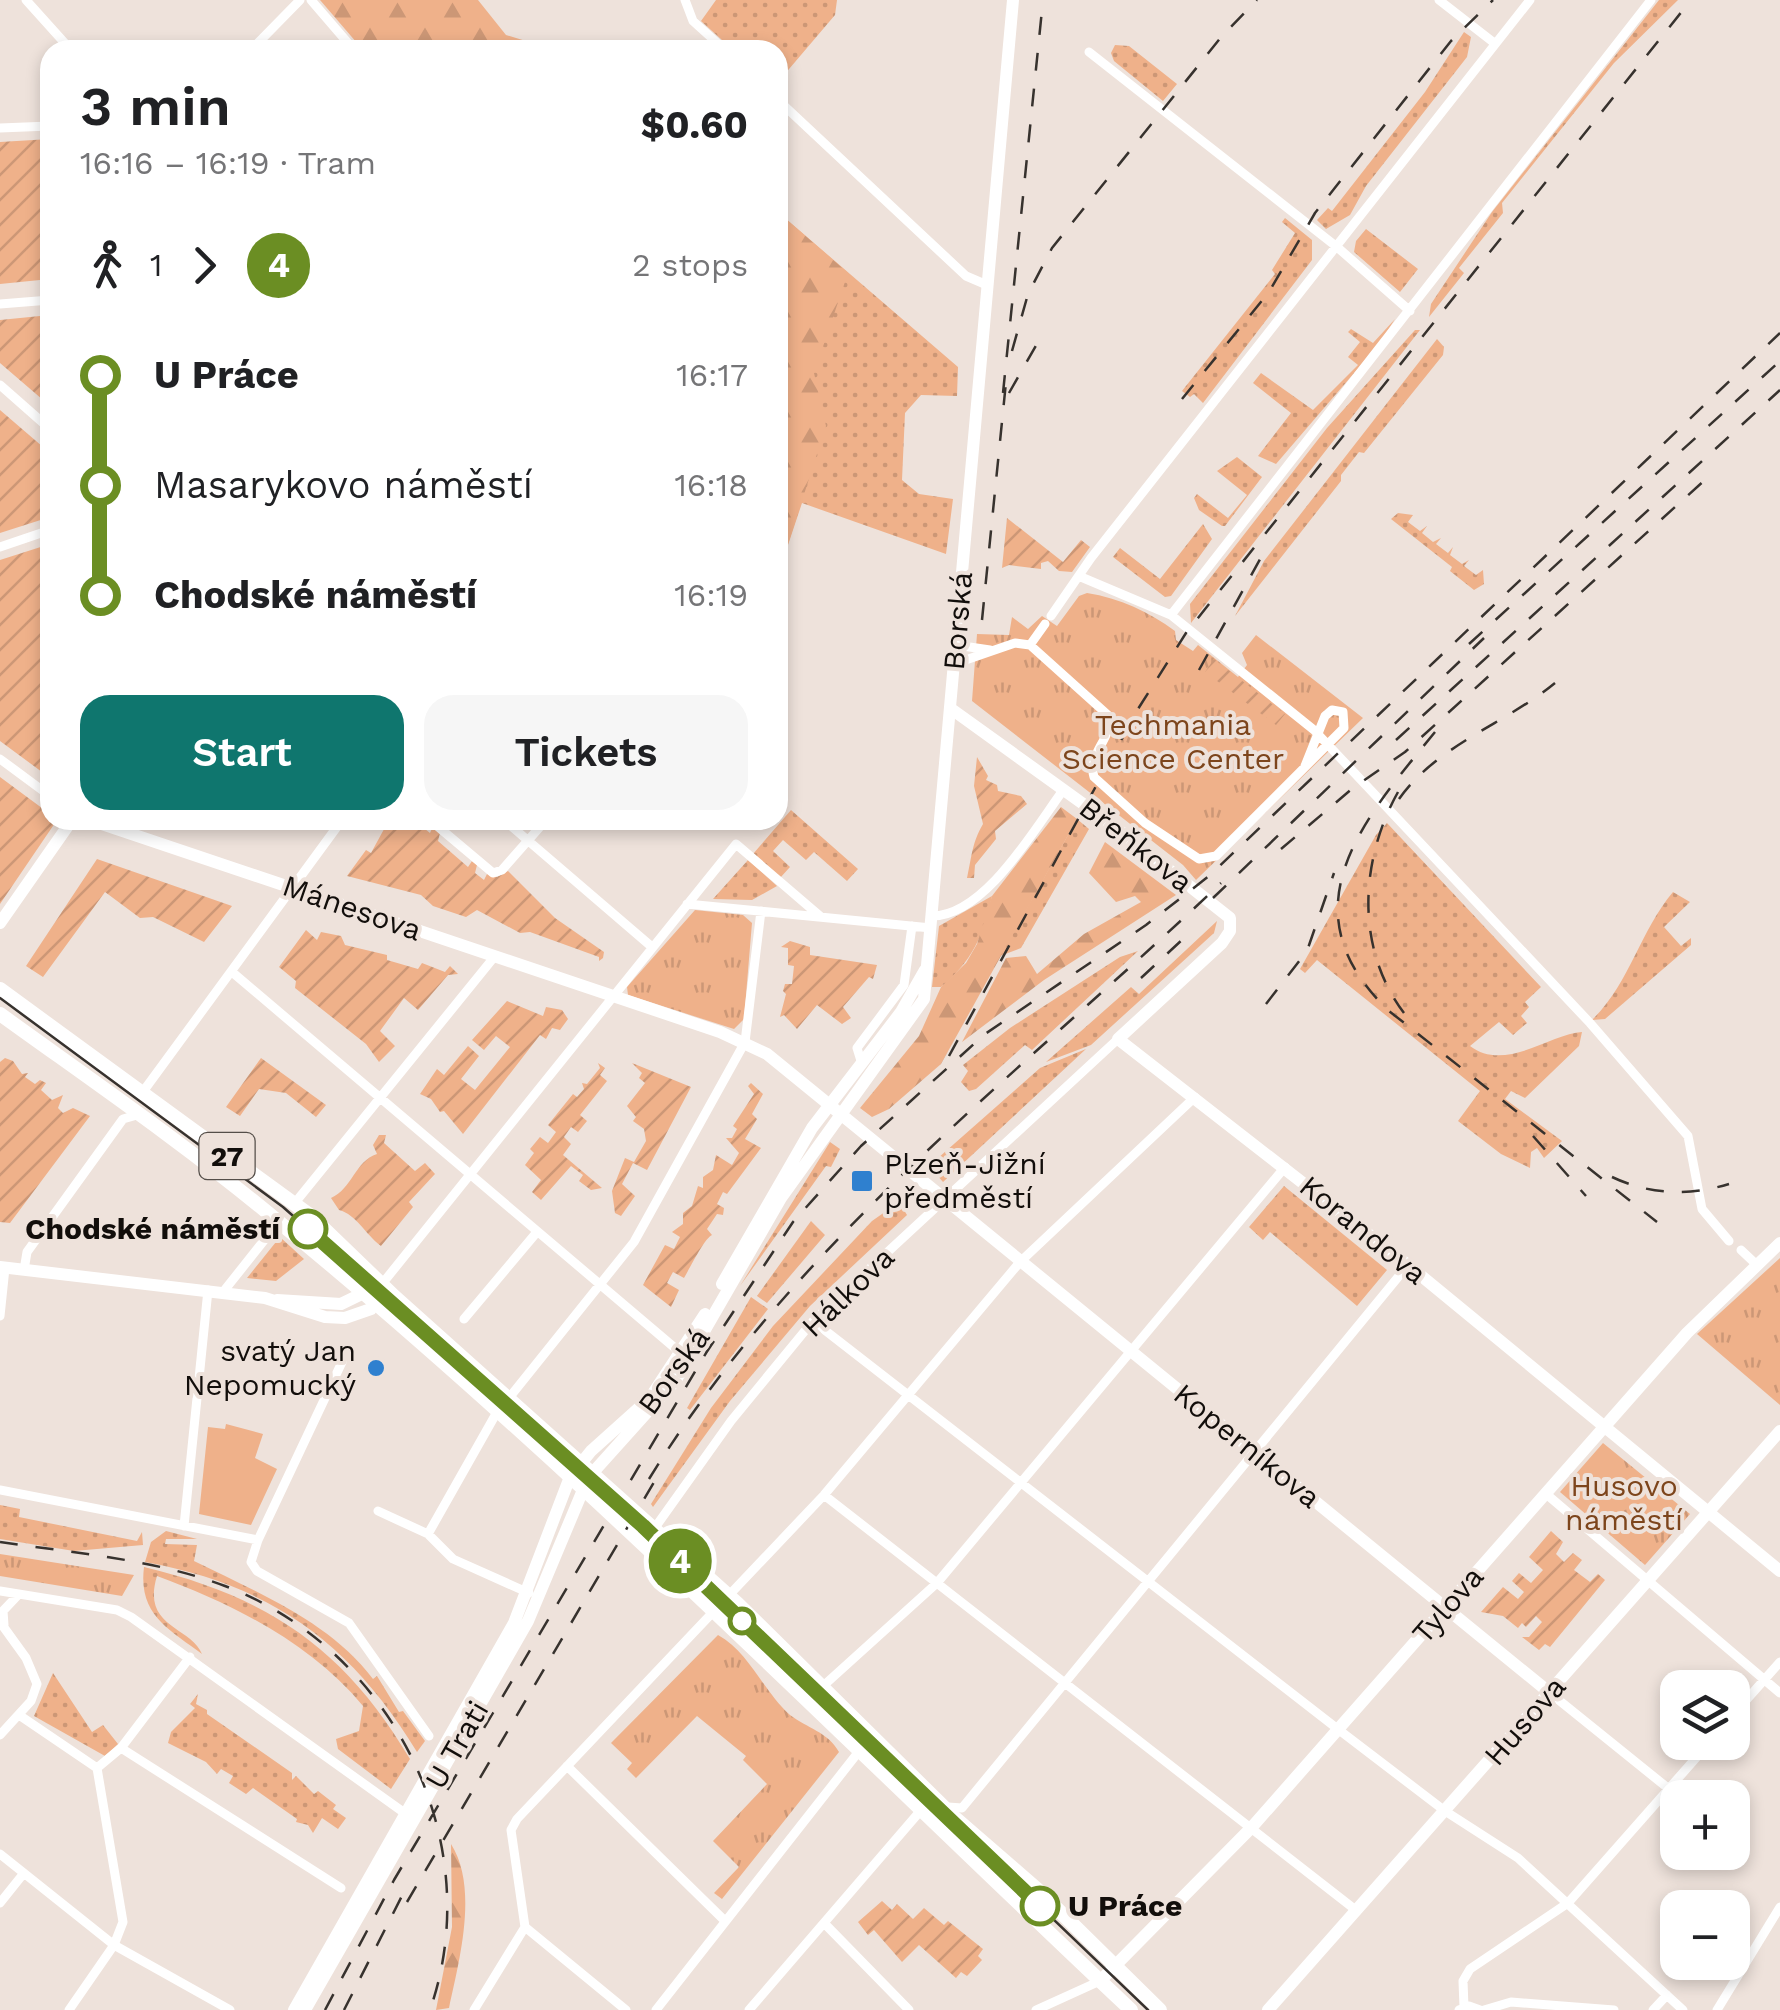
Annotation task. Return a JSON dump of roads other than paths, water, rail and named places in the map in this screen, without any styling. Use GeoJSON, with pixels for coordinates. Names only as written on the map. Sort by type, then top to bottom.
{"type":"FeatureCollection","features":[{"type":"Feature","properties":{"kind":"main road","name":"27"},"geometry":{"type":"LineString","coordinates":[[0,989],[294,1204],[365,1263],[382,1284],[728,1596],[1160,2010]]}},
{"type":"Feature","properties":{"kind":"main road","name":"27"},"geometry":{"type":"LineString","coordinates":[[0,1014],[265,1210],[375,1305],[637,1537],[1131,2010]]}},
{"type":"Feature","properties":{"kind":"street"},"geometry":{"type":"LineString","coordinates":[[26,0],[61,40]]}},
{"type":"Feature","properties":{"kind":"street"},"geometry":{"type":"LineString","coordinates":[[262,40],[300,0]]}},
{"type":"Feature","properties":{"kind":"street"},"geometry":{"type":"LineString","coordinates":[[311,0],[345,40]]}},
{"type":"Feature","properties":{"kind":"street"},"geometry":{"type":"LineString","coordinates":[[685,0],[694,21],[714,40]]}},
{"type":"Feature","properties":{"kind":"street","name":"Borská"},"geometry":{"type":"LineString","coordinates":[[570,1478],[587,1467],[676,1380],[781,1198],[917,1015],[928,984],[1013,0]]}},
{"type":"Feature","properties":{"kind":"street"},"geometry":{"type":"LineString","coordinates":[[1439,0],[1493,42]]}},
{"type":"Feature","properties":{"kind":"street"},"geometry":{"type":"LineString","coordinates":[[1030,645],[1091,558],[1493,42],[1530,0]]}},
{"type":"Feature","properties":{"kind":"street"},"geometry":{"type":"LineString","coordinates":[[1172,614],[1652,0]]}},
{"type":"Feature","properties":{"kind":"street"},"geometry":{"type":"LineString","coordinates":[[1089,52],[1337,247],[1410,311]]}},
{"type":"Feature","properties":{"kind":"street"},"geometry":{"type":"LineString","coordinates":[[788,109],[966,276],[987,285]]}},
{"type":"Feature","properties":{"kind":"street"},"geometry":{"type":"LineString","coordinates":[[0,128],[40,126]]}},
{"type":"Feature","properties":{"kind":"street"},"geometry":{"type":"LineString","coordinates":[[0,304],[40,301]]}},
{"type":"Feature","properties":{"kind":"street"},"geometry":{"type":"LineString","coordinates":[[0,385],[40,420]]}},
{"type":"Feature","properties":{"kind":"street"},"geometry":{"type":"LineString","coordinates":[[0,546],[40,533]]}},
{"type":"Feature","properties":{"kind":"street"},"geometry":{"type":"LineString","coordinates":[[1081,577],[1172,614],[1335,751],[1688,1136],[1702,1208],[1730,1240]]}},
{"type":"Feature","properties":{"kind":"street"},"geometry":{"type":"LineString","coordinates":[[954,664],[1016,643],[1030,645],[1109,716],[1110,728],[1093,760],[1094,777],[1145,823],[1199,859],[1216,856],[1306,766],[1344,728],[1343,712],[1332,710],[1325,716],[1306,766]]}},
{"type":"Feature","properties":{"kind":"street"},"geometry":{"type":"LineString","coordinates":[[956,645],[998,650]]}},
{"type":"Feature","properties":{"kind":"street","name":"Břeňkova"},"geometry":{"type":"LineString","coordinates":[[950,708],[1070,793],[1224,913]]}},
{"type":"Feature","properties":{"kind":"street"},"geometry":{"type":"LineString","coordinates":[[0,759],[40,787]]}},
{"type":"Feature","properties":{"kind":"street"},"geometry":{"type":"LineString","coordinates":[[687,904],[912,926],[932,922],[948,916],[990,886],[1070,793]]}},
{"type":"Feature","properties":{"kind":"street"},"geometry":{"type":"LineString","coordinates":[[0,923],[65,830]]}},
{"type":"Feature","properties":{"kind":"street","name":"Mánesova"},"geometry":{"type":"LineString","coordinates":[[120,830],[745,1042],[767,1054],[828,1106]]}},
{"type":"Feature","properties":{"kind":"street"},"geometry":{"type":"LineString","coordinates":[[142,1093],[334,830]]}},
{"type":"Feature","properties":{"kind":"street"},"geometry":{"type":"LineString","coordinates":[[442,830],[493,873],[502,870],[537,830]]}},
{"type":"Feature","properties":{"kind":"street"},"geometry":{"type":"LineString","coordinates":[[516,830],[652,947]]}},
{"type":"Feature","properties":{"kind":"street"},"geometry":{"type":"LineString","coordinates":[[277,1300],[337,1318],[364,1313],[375,1305],[382,1284],[736,844],[821,917]]}},
{"type":"Feature","properties":{"kind":"street"},"geometry":{"type":"LineString","coordinates":[[509,1398],[634,1242],[745,1042],[761,911]]}},
{"type":"Feature","properties":{"kind":"street","name":"Hálkova"},"geometry":{"type":"LineString","coordinates":[[650,1525],[813,1321],[1222,943],[1231,927],[1224,913]]}},
{"type":"Feature","properties":{"kind":"street"},"geometry":{"type":"LineString","coordinates":[[862,1064],[856,1048],[904,985],[912,926]]}},
{"type":"Feature","properties":{"kind":"street"},"geometry":{"type":"LineString","coordinates":[[294,1204],[495,956]]}},
{"type":"Feature","properties":{"kind":"street","name":"Borská"},"geometry":{"type":"LineString","coordinates":[[587,1467],[650,1398],[682,1354],[786,1168],[915,992],[929,958]]}},
{"type":"Feature","properties":{"kind":"street"},"geometry":{"type":"LineString","coordinates":[[232,972],[682,1354]]}},
{"type":"Feature","properties":{"kind":"street","name":"Korandova"},"geometry":{"type":"LineString","coordinates":[[1118,1039],[1408,1265],[1601,1428]]}},
{"type":"Feature","properties":{"kind":"street"},"geometry":{"type":"LineString","coordinates":[[474,2010],[525,1927],[511,1830],[824,1495],[1020,1262],[1194,1097]]}},
{"type":"Feature","properties":{"kind":"street","name":"Koperníkova"},"geometry":{"type":"LineString","coordinates":[[828,1106],[1550,1692]]}},
{"type":"Feature","properties":{"kind":"street"},"geometry":{"type":"LineString","coordinates":[[24,1270],[27,1252],[123,1119],[137,1114],[147,1120]]}},
{"type":"Feature","properties":{"kind":"street"},"geometry":{"type":"LineString","coordinates":[[822,1687],[937,1583],[1286,1167]]}},
{"type":"Feature","properties":{"kind":"street"},"geometry":{"type":"LineString","coordinates":[[464,1319],[538,1232]]}},
{"type":"Feature","properties":{"kind":"street"},"geometry":{"type":"LineString","coordinates":[[223,1292],[270,1233]]}},
{"type":"Feature","properties":{"kind":"street","name":"Tylova"},"geometry":{"type":"LineString","coordinates":[[1100,1980],[1252,1827],[1601,1428],[1687,1333],[1780,1242]]}},
{"type":"Feature","properties":{"kind":"street"},"geometry":{"type":"LineString","coordinates":[[1741,1250],[1758,1266]]}},
{"type":"Feature","properties":{"kind":"street"},"geometry":{"type":"LineString","coordinates":[[944,1805],[962,1808],[1408,1265]]}},
{"type":"Feature","properties":{"kind":"street"},"geometry":{"type":"LineString","coordinates":[[0,1316],[3,1268],[339,1304],[382,1284]]}},
{"type":"Feature","properties":{"kind":"street"},"geometry":{"type":"LineString","coordinates":[[184,1526],[208,1290]]}},
{"type":"Feature","properties":{"kind":"street"},"geometry":{"type":"LineString","coordinates":[[813,1321],[1339,1730],[1445,1810],[1518,1858],[1682,2010]]}},
{"type":"Feature","properties":{"kind":"street"},"geometry":{"type":"LineString","coordinates":[[342,1362],[251,1562],[257,1571],[349,1623],[430,1736]]}},
{"type":"Feature","properties":{"kind":"street"},"geometry":{"type":"LineString","coordinates":[[428,1534],[496,1412]]}},
{"type":"Feature","properties":{"kind":"street"},"geometry":{"type":"LineString","coordinates":[[1601,1428],[1780,1571]]}},
{"type":"Feature","properties":{"kind":"street","name":"Husova"},"geometry":{"type":"LineString","coordinates":[[1268,2010],[1780,1431]]}},
{"type":"Feature","properties":{"kind":"street","name":"U Trati"},"geometry":{"type":"LineString","coordinates":[[305,2010],[528,1621],[587,1467]]}},
{"type":"Feature","properties":{"kind":"street","name":"U Trati"},"geometry":{"type":"LineString","coordinates":[[294,2010],[529,1592],[570,1478]]}},
{"type":"Feature","properties":{"kind":"street"},"geometry":{"type":"LineString","coordinates":[[0,1490],[258,1540]]}},
{"type":"Feature","properties":{"kind":"street"},"geometry":{"type":"LineString","coordinates":[[1545,1494],[1780,1693]]}},
{"type":"Feature","properties":{"kind":"street"},"geometry":{"type":"LineString","coordinates":[[824,1495],[1357,1911]]}},
{"type":"Feature","properties":{"kind":"street"},"geometry":{"type":"LineString","coordinates":[[378,1511],[428,1534],[453,1559],[529,1592]]}},
{"type":"Feature","properties":{"kind":"street"},"geometry":{"type":"LineString","coordinates":[[0,1591],[117,1610],[190,1657],[406,1814]]}},
{"type":"Feature","properties":{"kind":"street"},"geometry":{"type":"LineString","coordinates":[[0,1735],[20,1715],[36,1684],[26,1658],[2,1625],[3,1611],[19,1594]]}},
{"type":"Feature","properties":{"kind":"street"},"geometry":{"type":"LineString","coordinates":[[96,1768],[121,1748],[190,1657]]}},
{"type":"Feature","properties":{"kind":"street"},"geometry":{"type":"LineString","coordinates":[[1750,1696],[1780,1662]]}},
{"type":"Feature","properties":{"kind":"street"},"geometry":{"type":"LineString","coordinates":[[1550,1692],[1660,1782]]}},
{"type":"Feature","properties":{"kind":"street"},"geometry":{"type":"LineString","coordinates":[[20,1715],[96,1768],[124,1913],[114,1945],[69,2010]]}},
{"type":"Feature","properties":{"kind":"street"},"geometry":{"type":"LineString","coordinates":[[121,1748],[341,1888]]}},
{"type":"Feature","properties":{"kind":"street"},"geometry":{"type":"LineString","coordinates":[[656,2010],[860,1750]]}},
{"type":"Feature","properties":{"kind":"street"},"geometry":{"type":"LineString","coordinates":[[1677,1780],[1694,1760]]}},
{"type":"Feature","properties":{"kind":"street"},"geometry":{"type":"LineString","coordinates":[[567,1766],[724,1920]]}},
{"type":"Feature","properties":{"kind":"street"},"geometry":{"type":"LineString","coordinates":[[1614,2010],[1511,2002],[1482,2010],[1461,2008],[1463,1981],[1470,1969],[1568,1903],[1660,1799]]}},
{"type":"Feature","properties":{"kind":"street"},"geometry":{"type":"LineString","coordinates":[[749,2010],[922,1809]]}},
{"type":"Feature","properties":{"kind":"street"},"geometry":{"type":"LineString","coordinates":[[0,1854],[114,1945],[230,2010]]}},
{"type":"Feature","properties":{"kind":"street"},"geometry":{"type":"LineString","coordinates":[[0,1902],[24,1874]]}},
{"type":"Feature","properties":{"kind":"street"},"geometry":{"type":"LineString","coordinates":[[1717,2010],[1780,1907]]}},
{"type":"Feature","properties":{"kind":"street"},"geometry":{"type":"LineString","coordinates":[[824,1923],[909,2010]]}},
{"type":"Feature","properties":{"kind":"street"},"geometry":{"type":"LineString","coordinates":[[525,1927],[626,2010]]}},
{"type":"Feature","properties":{"kind":"street"},"geometry":{"type":"LineString","coordinates":[[1036,2010],[1100,1980]]}},
{"type":"Feature","properties":{"kind":"street"},"geometry":{"type":"LineString","coordinates":[[1654,2010],[1666,1995]]}},
{"type":"Feature","properties":{"kind":"tram line"},"geometry":{"type":"LineString","coordinates":[[0,998],[283,1207],[643,1526],[1148,2010]]}},
{"type":"Feature","properties":{"kind":"tram line","name":"4"},"geometry":{"type":"LineString","coordinates":[[308,1229],[643,1526],[1040,1906]]}},
{"type":"Feature","properties":{"kind":"railway"},"geometry":{"type":"LineString","coordinates":[[1003,393],[1043,0]]}},
{"type":"Feature","properties":{"kind":"railway"},"geometry":{"type":"LineString","coordinates":[[1012,351],[1028,294],[1052,248],[1222,36],[1257,0]]}},
{"type":"Feature","properties":{"kind":"railway"},"geometry":{"type":"LineString","coordinates":[[1182,399],[1269,292],[1315,213],[1451,41],[1493,0]]}},
{"type":"Feature","properties":{"kind":"railway"},"geometry":{"type":"LineString","coordinates":[[949,1056],[1138,709],[1186,633],[1691,0]]}},
{"type":"Feature","properties":{"kind":"railway"},"geometry":{"type":"LineString","coordinates":[[325,2010],[394,1880],[706,1353],[793,1222],[861,1146],[985,1034],[1146,925],[1209,876],[1780,333]]}},
{"type":"Feature","properties":{"kind":"railway"},"geometry":{"type":"LineString","coordinates":[[1009,393],[1038,342]]}},
{"type":"Feature","properties":{"kind":"railway"},"geometry":{"type":"LineString","coordinates":[[1469,644],[1780,361]]}},
{"type":"Feature","properties":{"kind":"railway"},"geometry":{"type":"LineString","coordinates":[[982,620],[1006,382]]}},
{"type":"Feature","properties":{"kind":"railway"},"geometry":{"type":"LineString","coordinates":[[1396,740],[1780,390]]}},
{"type":"Feature","properties":{"kind":"railway"},"geometry":{"type":"LineString","coordinates":[[1281,849],[1353,788],[1405,752],[1707,478]]}},
{"type":"Feature","properties":{"kind":"railway"},"geometry":{"type":"LineString","coordinates":[[1199,670],[1264,552]]}},
{"type":"Feature","properties":{"kind":"railway"},"geometry":{"type":"LineString","coordinates":[[1213,898],[1484,638]]}},
{"type":"Feature","properties":{"kind":"railway"},"geometry":{"type":"LineString","coordinates":[[1399,799],[1452,749],[1555,683]]}},
{"type":"Feature","properties":{"kind":"railway"},"geometry":{"type":"LineString","coordinates":[[1435,732],[1361,831],[1346,866],[1338,901],[1341,936],[1357,973],[1389,1011],[1657,1222]]}},
{"type":"Feature","properties":{"kind":"railway"},"geometry":{"type":"LineString","coordinates":[[1398,792],[1376,846],[1368,904],[1377,961],[1404,1013]]}},
{"type":"Feature","properties":{"kind":"railway"},"geometry":{"type":"LineString","coordinates":[[1266,1004],[1307,951],[1334,873]]}},
{"type":"Feature","properties":{"kind":"railway"},"geometry":{"type":"LineString","coordinates":[[649,1479],[708,1392],[773,1311],[842,1235],[990,1093],[1221,883]]}},
{"type":"Feature","properties":{"kind":"railway"},"geometry":{"type":"LineString","coordinates":[[1141,978],[1184,938]]}},
{"type":"Feature","properties":{"kind":"railway"},"geometry":{"type":"LineString","coordinates":[[1533,1136],[1586,1196]]}},
{"type":"Feature","properties":{"kind":"railway"},"geometry":{"type":"LineString","coordinates":[[1612,1177],[1670,1192],[1729,1184]]}},
{"type":"Feature","properties":{"kind":"railway"},"geometry":{"type":"LineString","coordinates":[[407,1902],[660,1472]]}},
{"type":"Feature","properties":{"kind":"railway"},"geometry":{"type":"LineString","coordinates":[[0,1542],[114,1558],[170,1569],[225,1586],[284,1615],[335,1655],[378,1703],[412,1758],[435,1818],[446,1881],[445,1946],[430,2010]]}},
{"type":"Feature","properties":{"kind":"railway"},"geometry":{"type":"LineString","coordinates":[[344,2010],[406,1888]]}},
{"type":"Feature","properties":{"kind":"place","name":"Plzeň-Jižní předměstí"},"geometry":{"type":"Point","coordinates":[862,1181]}},
{"type":"Feature","properties":{"kind":"place","name":"Chodské náměstí"},"geometry":{"type":"Point","coordinates":[308,1229]}},
{"type":"Feature","properties":{"kind":"place","name":"svatý Jan Nepomucký"},"geometry":{"type":"Point","coordinates":[376,1368]}},
{"type":"Feature","properties":{"kind":"place","name":"U Práce"},"geometry":{"type":"Point","coordinates":[1040,1906]}},
{"type":"Feature","properties":{"kind":"park label","name":"Techmania Science Center"},"geometry":{"type":"Point","coordinates":[1173,742]}},
{"type":"Feature","properties":{"kind":"park label","name":"Husovo náměstí"},"geometry":{"type":"Point","coordinates":[1624,1503]}}]}
